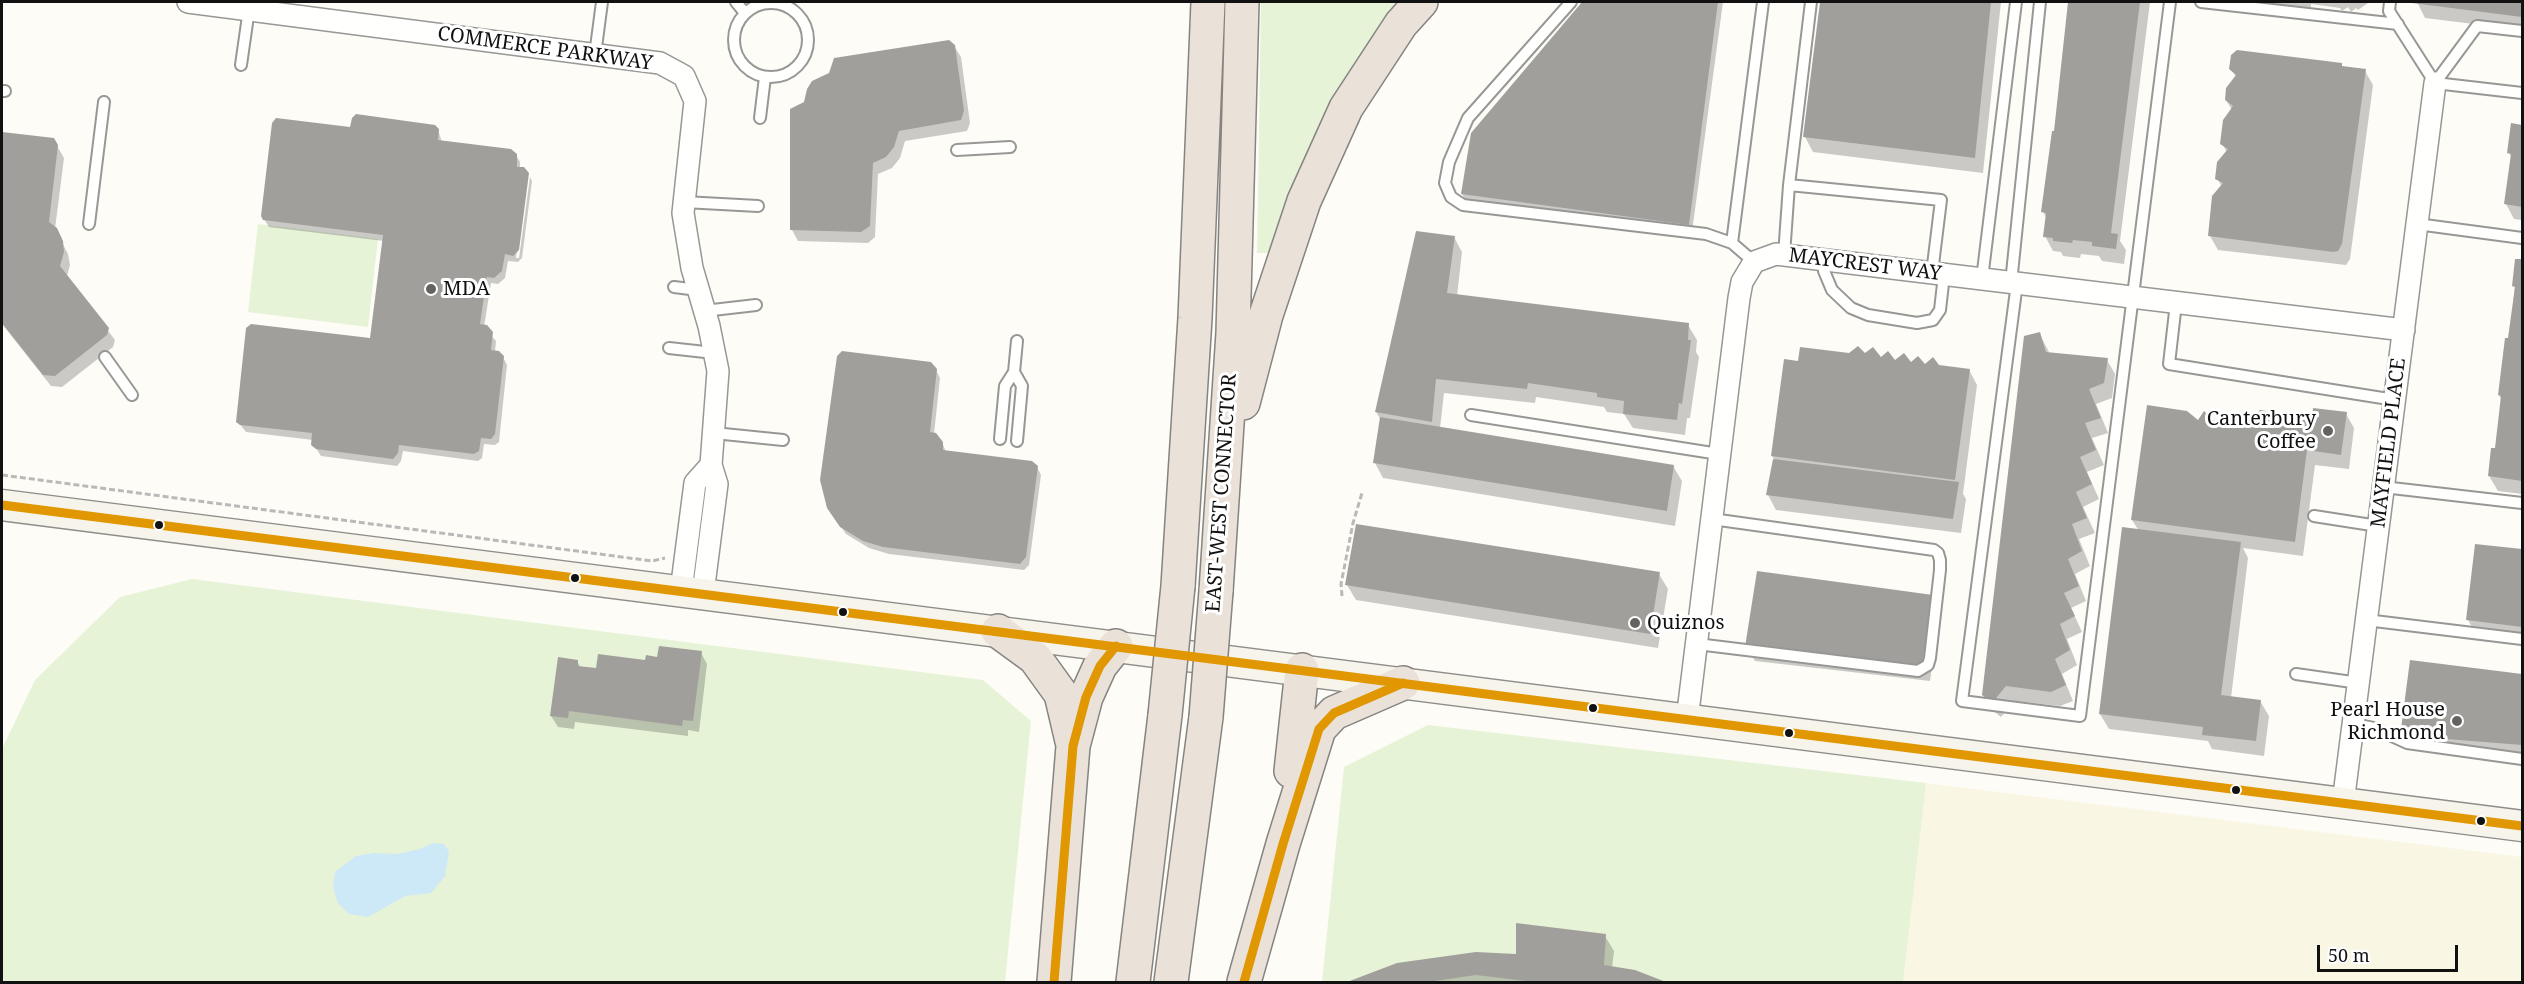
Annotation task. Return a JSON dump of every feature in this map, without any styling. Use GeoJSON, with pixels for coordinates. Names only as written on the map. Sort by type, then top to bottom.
{"type":"FeatureCollection","features":[{"type":"Feature","properties":{"kind":"highway"},"geometry":{"type":"LineString","coordinates":[[1187,2],[1185,143],[1195,318]]}},
{"type":"Feature","properties":{"kind":"highway","name":"EAST-WEST CONNECTOR"},"geometry":{"type":"LineString","coordinates":[[1133,982],[1178,586],[1195,318],[1208,2]]}},
{"type":"Feature","properties":{"kind":"highway","name":"EAST-WEST CONNECTOR"},"geometry":{"type":"LineString","coordinates":[[1171,982],[1206,717],[1221,535],[1233,333],[1242,2]]}},
{"type":"Feature","properties":{"kind":"highway"},"geometry":{"type":"LineString","coordinates":[[1221,535],[1240,415],[1266,315],[1304,201],[1346,108],[1401,24],[1421,2]]}},
{"type":"Feature","properties":{"kind":"highway"},"geometry":{"type":"LineString","coordinates":[[998,631],[1035,658],[1061,694],[1074,746]]}},
{"type":"Feature","properties":{"kind":"highway"},"geometry":{"type":"LineString","coordinates":[[1054,982],[1074,746],[1086,697],[1100,666],[1116,646]]}},
{"type":"Feature","properties":{"kind":"highway"},"geometry":{"type":"LineString","coordinates":[[1283,844],[1302,670]]}},
{"type":"Feature","properties":{"kind":"highway"},"geometry":{"type":"LineString","coordinates":[[1244,982],[1283,844],[1319,729],[1334,712],[1403,683]]}},
{"type":"Feature","properties":{"kind":"main road"},"geometry":{"type":"LineString","coordinates":[[2,504],[2523,826]]}},
{"type":"Feature","properties":{"kind":"street","name":"COMMERCE PARKWAY"},"geometry":{"type":"LineString","coordinates":[[188,2],[235,6],[660,63],[684,76],[695,101],[683,213],[686,238],[718,371],[711,465],[695,483],[692,592]]}},
{"type":"Feature","properties":{"kind":"street","name":"MAYFIELD PLACE"},"geometry":{"type":"LineString","coordinates":[[2343,803],[2436,83]]}},
{"type":"Feature","properties":{"kind":"street","name":"MAYCREST WAY"},"geometry":{"type":"LineString","coordinates":[[1754,262],[1776,254],[2404,330]]}},
{"type":"Feature","properties":{"kind":"street"},"geometry":{"type":"LineString","coordinates":[[1687,720],[1740,290],[1754,262]]}},
{"type":"Feature","properties":{"kind":"lane"},"geometry":{"type":"LineString","coordinates":[[595,55],[602,2]]}},
{"type":"Feature","properties":{"kind":"lane"},"geometry":{"type":"LineString","coordinates":[[736,2],[745,13]]}},
{"type":"Feature","properties":{"kind":"lane"},"geometry":{"type":"LineString","coordinates":[[768,2],[780,3],[801,17],[807,29],[809,42],[806,54],[799,65],[789,73],[777,77],[765,77],[744,66],[738,56],[734,33],[745,13],[768,2]]}},
{"type":"Feature","properties":{"kind":"lane"},"geometry":{"type":"LineString","coordinates":[[1571,2],[1468,118],[1449,162],[1445,183],[1451,197],[1463,205],[1706,234],[1732,243],[1754,262]]}},
{"type":"Feature","properties":{"kind":"lane"},"geometry":{"type":"LineString","coordinates":[[1732,243],[1763,2]]}},
{"type":"Feature","properties":{"kind":"lane"},"geometry":{"type":"LineString","coordinates":[[1784,255],[1789,185],[1811,2]]}},
{"type":"Feature","properties":{"kind":"lane"},"geometry":{"type":"LineString","coordinates":[[1982,279],[2016,2]]}},
{"type":"Feature","properties":{"kind":"lane"},"geometry":{"type":"LineString","coordinates":[[2040,2],[2014,283],[1962,701],[2080,716],[2170,2]]}},
{"type":"Feature","properties":{"kind":"lane"},"geometry":{"type":"LineString","coordinates":[[2201,2],[2398,24]]}},
{"type":"Feature","properties":{"kind":"lane"},"geometry":{"type":"LineString","coordinates":[[2390,2],[2389,11],[2436,83]]}},
{"type":"Feature","properties":{"kind":"lane"},"geometry":{"type":"LineString","coordinates":[[235,6],[241,65]]}},
{"type":"Feature","properties":{"kind":"lane"},"geometry":{"type":"LineString","coordinates":[[2436,83],[2477,26],[2523,31]]}},
{"type":"Feature","properties":{"kind":"lane"},"geometry":{"type":"LineString","coordinates":[[760,118],[765,77]]}},
{"type":"Feature","properties":{"kind":"lane"},"geometry":{"type":"LineString","coordinates":[[2436,83],[2523,93]]}},
{"type":"Feature","properties":{"kind":"lane"},"geometry":{"type":"LineString","coordinates":[[89,224],[104,102]]}},
{"type":"Feature","properties":{"kind":"lane"},"geometry":{"type":"LineString","coordinates":[[957,150],[1010,147]]}},
{"type":"Feature","properties":{"kind":"lane"},"geometry":{"type":"LineString","coordinates":[[1789,185],[1941,200],[1938,274],[1940,310],[1933,320],[1917,322],[1868,315],[1851,308],[1832,290],[1824,271],[1823,260]]}},
{"type":"Feature","properties":{"kind":"lane"},"geometry":{"type":"LineString","coordinates":[[684,202],[758,206]]}},
{"type":"Feature","properties":{"kind":"lane"},"geometry":{"type":"LineString","coordinates":[[2417,224],[2523,238]]}},
{"type":"Feature","properties":{"kind":"lane"},"geometry":{"type":"LineString","coordinates":[[674,287],[699,290]]}},
{"type":"Feature","properties":{"kind":"lane"},"geometry":{"type":"LineString","coordinates":[[2176,303],[2169,364],[2395,399]]}},
{"type":"Feature","properties":{"kind":"lane"},"geometry":{"type":"LineString","coordinates":[[704,311],[756,305]]}},
{"type":"Feature","properties":{"kind":"lane"},"geometry":{"type":"LineString","coordinates":[[1000,439],[1005,386],[1014,372],[1017,340]]}},
{"type":"Feature","properties":{"kind":"lane"},"geometry":{"type":"LineString","coordinates":[[669,348],[714,353]]}},
{"type":"Feature","properties":{"kind":"lane"},"geometry":{"type":"LineString","coordinates":[[105,357],[132,395]]}},
{"type":"Feature","properties":{"kind":"lane"},"geometry":{"type":"LineString","coordinates":[[1014,372],[1022,386],[1017,441]]}},
{"type":"Feature","properties":{"kind":"lane"},"geometry":{"type":"LineString","coordinates":[[1471,415],[1719,454]]}},
{"type":"Feature","properties":{"kind":"lane"},"geometry":{"type":"LineString","coordinates":[[714,433],[783,440]]}},
{"type":"Feature","properties":{"kind":"lane"},"geometry":{"type":"LineString","coordinates":[[2383,487],[2523,503]]}},
{"type":"Feature","properties":{"kind":"lane"},"geometry":{"type":"LineString","coordinates":[[2314,516],[2378,526]]}},
{"type":"Feature","properties":{"kind":"lane"},"geometry":{"type":"LineString","coordinates":[[1697,644],[1918,671],[1928,665],[1931,647],[1940,570],[1938,553],[1934,550],[1712,519]]}},
{"type":"Feature","properties":{"kind":"lane"},"geometry":{"type":"LineString","coordinates":[[2366,620],[2523,639]]}},
{"type":"Feature","properties":{"kind":"lane"},"geometry":{"type":"LineString","coordinates":[[2296,674],[2359,683]]}},
{"type":"Feature","properties":{"kind":"lane"},"geometry":{"type":"LineString","coordinates":[[2354,724],[2374,728],[2407,743],[2523,759]]}},
{"type":"Feature","properties":{"kind":"path"},"geometry":{"type":"LineString","coordinates":[[2,475],[652,561],[670,557]]}},
{"type":"Feature","properties":{"kind":"path"},"geometry":{"type":"LineString","coordinates":[[1342,596],[1341,584],[1353,523],[1362,493]]}},
{"type":"Feature","properties":{"kind":"shaded area"},"geometry":{"type":"Polygon","coordinates":[[[1926,783],[2522,857],[2522,982],[1902,982],[1926,783]]]}},
{"type":"Feature","properties":{"kind":"green space"},"geometry":{"type":"Polygon","coordinates":[[[1261,2],[1406,2],[1268,253],[1257,253],[1261,2]]]}},
{"type":"Feature","properties":{"kind":"green space"},"geometry":{"type":"Polygon","coordinates":[[[258,224],[378,239],[368,327],[248,312],[258,224]]]}},
{"type":"Feature","properties":{"kind":"green space"},"geometry":{"type":"Polygon","coordinates":[[[192,579],[983,680],[1031,721],[1005,982],[2,982],[2,749],[35,680],[120,597],[192,579]]]}},
{"type":"Feature","properties":{"kind":"green space"},"geometry":{"type":"Polygon","coordinates":[[[1428,725],[1926,783],[1903,982],[1322,982],[1344,767],[1428,725]]]}},
{"type":"Feature","properties":{"kind":"water"},"geometry":{"type":"Polygon","coordinates":[[[433,843],[444,844],[449,852],[445,876],[431,893],[405,896],[368,917],[349,914],[338,903],[333,887],[335,872],[356,856],[374,853],[398,854],[420,849],[433,843]]]}},
{"type":"Feature","properties":{"kind":"building"},"geometry":{"type":"Polygon","coordinates":[[[1582,2],[1718,2],[1689,225],[1461,194],[1471,133],[1582,2]]]}},
{"type":"Feature","properties":{"kind":"building"},"geometry":{"type":"Polygon","coordinates":[[[1820,2],[1991,2],[1975,158],[1803,137],[1820,2]]]}},
{"type":"Feature","properties":{"kind":"building"},"geometry":{"type":"Polygon","coordinates":[[[2068,2],[2140,2],[2111,233],[2118,234],[2116,249],[2092,246],[2092,242],[2073,240],[2072,243],[2053,241],[2053,238],[2043,237],[2046,213],[2041,212],[2052,131],[2054,131],[2068,2]]]}},
{"type":"Feature","properties":{"kind":"building"},"geometry":{"type":"Polygon","coordinates":[[[2522,2],[2522,17],[2412,3],[2522,2]]]}},
{"type":"Feature","properties":{"kind":"building"},"geometry":{"type":"Polygon","coordinates":[[[949,40],[955,45],[964,111],[961,120],[899,131],[894,147],[886,157],[873,163],[870,226],[861,232],[790,230],[790,109],[804,102],[807,89],[812,81],[829,73],[834,58],[949,40]]]}},
{"type":"Feature","properties":{"kind":"building"},"geometry":{"type":"Polygon","coordinates":[[[2237,50],[2342,63],[2342,66],[2366,69],[2342,244],[2338,251],[2208,236],[2212,196],[2223,183],[2215,179],[2217,162],[2228,149],[2220,144],[2223,120],[2233,106],[2225,100],[2226,88],[2236,75],[2229,69],[2231,55],[2237,50]]]}},
{"type":"Feature","properties":{"kind":"building","name":"MDA"},"geometry":{"type":"Polygon","coordinates":[[[356,114],[435,125],[439,129],[438,140],[511,149],[517,154],[517,167],[524,167],[529,173],[519,250],[513,256],[505,254],[502,271],[494,278],[487,277],[480,324],[487,325],[493,332],[491,350],[499,351],[504,356],[495,434],[491,439],[481,438],[479,451],[474,454],[399,445],[398,453],[393,459],[316,449],[311,445],[312,433],[240,425],[236,422],[246,328],[251,324],[370,338],[383,235],[263,220],[261,216],[272,123],[276,118],[350,127],[352,118],[356,114]]]}},
{"type":"Feature","properties":{"kind":"building"},"geometry":{"type":"Polygon","coordinates":[[[2511,123],[2522,125],[2522,207],[2504,204],[2511,154],[2507,153],[2511,123]]]}},
{"type":"Feature","properties":{"kind":"building"},"geometry":{"type":"Polygon","coordinates":[[[2,132],[54,138],[58,145],[49,222],[57,228],[63,241],[64,252],[60,266],[109,328],[107,335],[55,376],[43,375],[2,323],[2,132]]]}},
{"type":"Feature","properties":{"kind":"building"},"geometry":{"type":"Polygon","coordinates":[[[1416,231],[1455,236],[1447,293],[1689,323],[1688,340],[1691,340],[1682,404],[1679,403],[1677,420],[1623,414],[1624,401],[1597,397],[1597,393],[1528,383],[1527,389],[1436,379],[1432,422],[1375,412],[1416,231]]]}},
{"type":"Feature","properties":{"kind":"building"},"geometry":{"type":"Polygon","coordinates":[[[2515,259],[2522,259],[2522,481],[2488,476],[2491,448],[2495,448],[2501,396],[2498,395],[2505,338],[2508,338],[2515,287],[2512,286],[2515,259]]]}},
{"type":"Feature","properties":{"kind":"building"},"geometry":{"type":"Polygon","coordinates":[[[2040,332],[2046,352],[2108,358],[2104,383],[2089,389],[2101,418],[2085,423],[2096,450],[2080,457],[2092,484],[2076,492],[2087,518],[2072,524],[2082,551],[2068,559],[2079,586],[2064,593],[2075,616],[2060,624],[2070,650],[2055,659],[2066,685],[2051,692],[2006,686],[1992,703],[1982,695],[2024,336],[2040,332]]]}},
{"type":"Feature","properties":{"kind":"building"},"geometry":{"type":"Polygon","coordinates":[[[1858,346],[1865,353],[1873,347],[1881,357],[1888,351],[1895,360],[1904,353],[1911,362],[1918,356],[1925,364],[1933,357],[1939,365],[1970,369],[1955,480],[1771,456],[1784,359],[1798,361],[1800,347],[1849,353],[1858,346]]]}},
{"type":"Feature","properties":{"kind":"building"},"geometry":{"type":"Polygon","coordinates":[[[842,351],[931,362],[937,369],[930,432],[936,433],[943,442],[943,450],[1032,461],[1038,466],[1026,557],[1020,564],[883,547],[863,541],[840,527],[827,508],[820,480],[837,356],[842,351]]]}},
{"type":"Feature","properties":{"kind":"building"},"geometry":{"type":"Polygon","coordinates":[[[2147,405],[2187,411],[2198,420],[2204,411],[2216,422],[2222,415],[2233,425],[2239,417],[2250,423],[2260,410],[2312,418],[2313,408],[2347,412],[2341,455],[2307,450],[2295,542],[2131,520],[2147,405]]]}},
{"type":"Feature","properties":{"kind":"building"},"geometry":{"type":"Polygon","coordinates":[[[1380,417],[1674,465],[1667,511],[1373,463],[1380,417]]]}},
{"type":"Feature","properties":{"kind":"building"},"geometry":{"type":"Polygon","coordinates":[[[1773,459],[1959,482],[1953,519],[1766,495],[1773,459]]]}},
{"type":"Feature","properties":{"kind":"building"},"geometry":{"type":"Polygon","coordinates":[[[1356,524],[1660,572],[1650,634],[1345,585],[1356,524]]]}},
{"type":"Feature","properties":{"kind":"building"},"geometry":{"type":"Polygon","coordinates":[[[2122,527],[2241,542],[2221,695],[2261,700],[2256,741],[2202,735],[2203,727],[2099,714],[2122,527]]]}},
{"type":"Feature","properties":{"kind":"building"},"geometry":{"type":"Polygon","coordinates":[[[2475,544],[2522,549],[2522,627],[2466,620],[2475,544]]]}},
{"type":"Feature","properties":{"kind":"building"},"geometry":{"type":"Polygon","coordinates":[[[1757,571],[1933,595],[1922,667],[1745,647],[1757,571]]]}},
{"type":"Feature","properties":{"kind":"building"},"geometry":{"type":"Polygon","coordinates":[[[659,646],[702,651],[693,721],[683,720],[682,726],[569,711],[568,718],[550,716],[558,657],[578,660],[578,666],[596,668],[598,654],[645,660],[646,655],[657,657],[659,646]]]}},
{"type":"Feature","properties":{"kind":"building"},"geometry":{"type":"Polygon","coordinates":[[[2410,660],[2522,674],[2522,745],[2446,739],[2447,735],[2401,729],[2410,660]]]}},
{"type":"Feature","properties":{"kind":"building"},"geometry":{"type":"Polygon","coordinates":[[[1516,923],[1606,934],[1604,965],[1635,970],[1666,982],[1535,982],[1476,975],[1427,982],[1347,982],[1397,963],[1476,952],[1516,954],[1516,923]]]}},
{"type":"Feature","properties":{"kind":"transit line"},"geometry":{"type":"LineString","coordinates":[[2,505],[2522,826]]}},
{"type":"Feature","properties":{"kind":"transit line"},"geometry":{"type":"LineString","coordinates":[[1054,982],[1073,746],[1086,697],[1100,666],[1116,646]]}},
{"type":"Feature","properties":{"kind":"transit line"},"geometry":{"type":"LineString","coordinates":[[1244,982],[1283,844],[1319,729],[1334,713],[1403,683]]}},
{"type":"Feature","properties":{"kind":"place","name":"MDA"},"geometry":{"type":"Point","coordinates":[431,289]}},
{"type":"Feature","properties":{"kind":"place","name":"Canterbury Coffee"},"geometry":{"type":"Point","coordinates":[2328,431]}},
{"type":"Feature","properties":{"kind":"place","name":"Quiznos"},"geometry":{"type":"Point","coordinates":[1635,623]}},
{"type":"Feature","properties":{"kind":"place","name":"Pearl House Richmond"},"geometry":{"type":"Point","coordinates":[2457,721]}}]}
